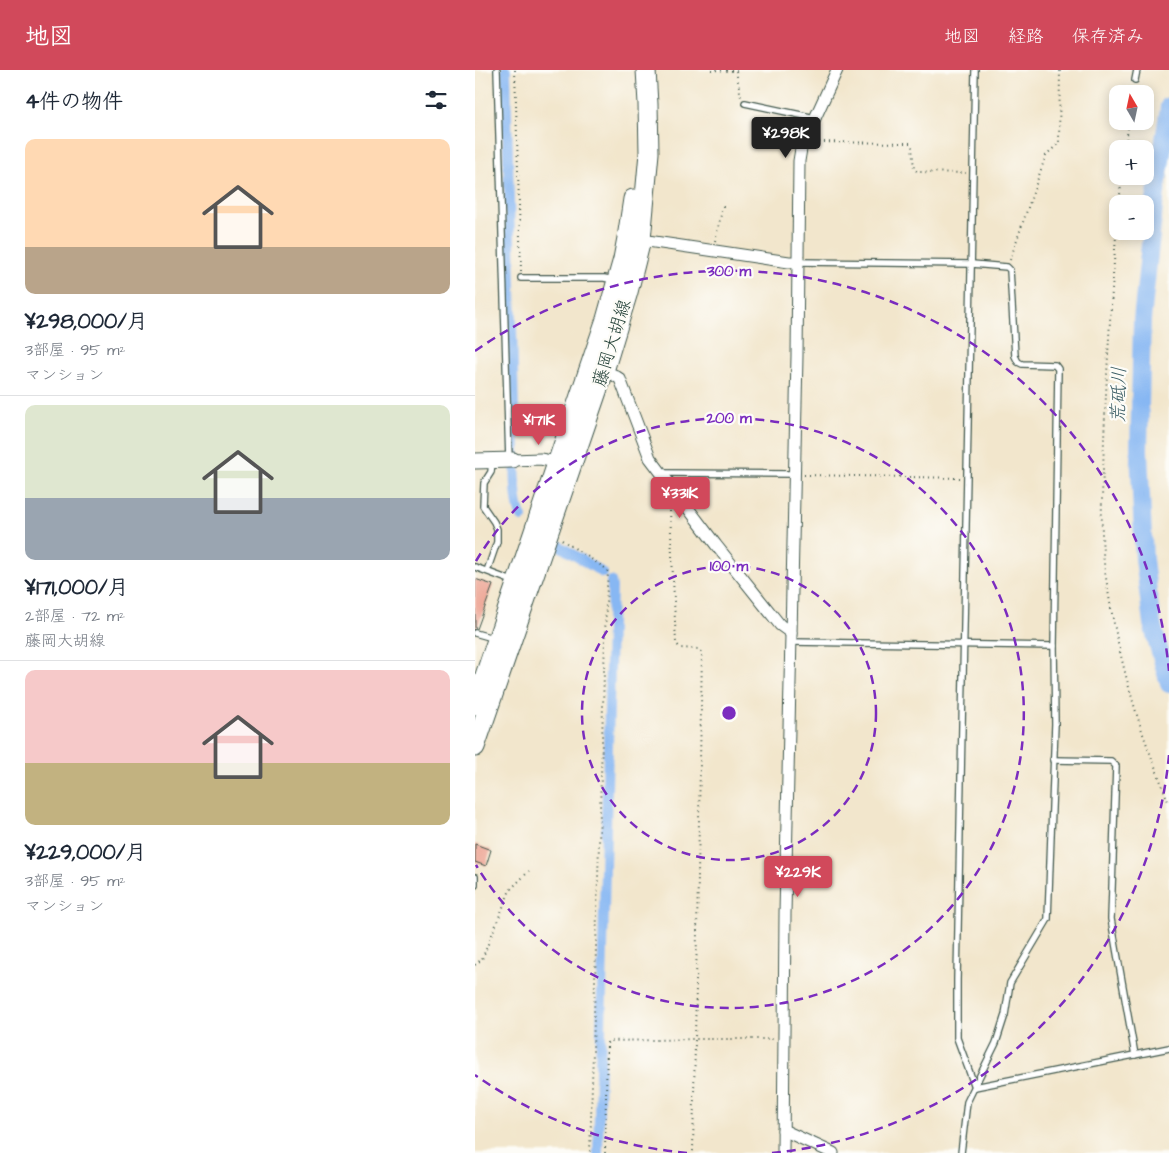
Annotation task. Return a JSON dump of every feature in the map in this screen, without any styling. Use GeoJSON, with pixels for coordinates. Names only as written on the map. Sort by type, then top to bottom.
{"type":"FeatureCollection","features":[{"type":"Feature","properties":{"kind":"main road","name":"藤岡大胡線"},"geometry":{"type":"LineString","coordinates":[[475,747],[479,704],[498,639],[590,368],[617,281],[627,238],[633,196],[637,109],[633,70]]}},
{"type":"Feature","properties":{"kind":"main road","name":"藤岡大胡線"},"geometry":{"type":"LineString","coordinates":[[479,704],[549,531],[605,371],[628,292],[641,240],[649,152],[646,70]]}},
{"type":"Feature","properties":{"kind":"street"},"geometry":{"type":"LineString","coordinates":[[783,1153],[785,914],[795,474],[799,161],[801,149],[837,70]]}},
{"type":"Feature","properties":{"kind":"street"},"geometry":{"type":"LineString","coordinates":[[641,240],[797,262]]}},
{"type":"Feature","properties":{"kind":"street"},"geometry":{"type":"LineString","coordinates":[[605,371],[621,379],[650,458],[791,637]]}},
{"type":"Feature","properties":{"kind":"street"},"geometry":{"type":"LineString","coordinates":[[475,461],[540,459],[557,462]]}},
{"type":"Feature","properties":{"kind":"street"},"geometry":{"type":"LineString","coordinates":[[783,1130],[833,1153]]}},
{"type":"Feature","properties":{"kind":"lane"},"geometry":{"type":"LineString","coordinates":[[497,70],[508,442],[514,460]]}},
{"type":"Feature","properties":{"kind":"lane"},"geometry":{"type":"LineString","coordinates":[[975,70],[957,980],[957,1038],[975,1087]]}},
{"type":"Feature","properties":{"kind":"lane"},"geometry":{"type":"LineString","coordinates":[[1135,80],[1137,70]]}},
{"type":"Feature","properties":{"kind":"lane"},"geometry":{"type":"LineString","coordinates":[[745,103],[815,118]]}},
{"type":"Feature","properties":{"kind":"lane"},"geometry":{"type":"LineString","coordinates":[[797,262],[972,264],[1007,267],[1010,270],[1015,356],[1018,362],[1022,364],[1055,365],[1059,372],[1054,646],[1055,724],[1048,919],[1010,983],[1005,1015],[996,1044],[967,1102],[961,1153]]}},
{"type":"Feature","properties":{"kind":"lane"},"geometry":{"type":"LineString","coordinates":[[521,278],[604,278],[617,281]]}},
{"type":"Feature","properties":{"kind":"lane"},"geometry":{"type":"LineString","coordinates":[[487,572],[497,542],[497,528],[483,506],[484,483],[491,472],[492,461]]}},
{"type":"Feature","properties":{"kind":"lane"},"geometry":{"type":"LineString","coordinates":[[661,473],[795,474]]}},
{"type":"Feature","properties":{"kind":"lane"},"geometry":{"type":"LineString","coordinates":[[669,504],[679,497]]}},
{"type":"Feature","properties":{"kind":"lane"},"geometry":{"type":"LineString","coordinates":[[475,506],[483,506]]}},
{"type":"Feature","properties":{"kind":"lane"},"geometry":{"type":"LineString","coordinates":[[475,567],[517,582]]}},
{"type":"Feature","properties":{"kind":"lane"},"geometry":{"type":"LineString","coordinates":[[475,633],[498,639]]}},
{"type":"Feature","properties":{"kind":"lane"},"geometry":{"type":"LineString","coordinates":[[791,637],[964,645],[1054,646]]}},
{"type":"Feature","properties":{"kind":"lane"},"geometry":{"type":"LineString","coordinates":[[1053,760],[1111,761],[1116,766],[1111,928],[1135,1055]]}},
{"type":"Feature","properties":{"kind":"lane"},"geometry":{"type":"LineString","coordinates":[[475,877],[475,885]]}},
{"type":"Feature","properties":{"kind":"lane"},"geometry":{"type":"LineString","coordinates":[[975,1087],[1169,1048]]}},
{"type":"Feature","properties":{"kind":"path"},"geometry":{"type":"LineString","coordinates":[[515,70],[521,278]]}},
{"type":"Feature","properties":{"kind":"path"},"geometry":{"type":"LineString","coordinates":[[711,70],[736,71],[742,98],[745,103]]}},
{"type":"Feature","properties":{"kind":"path"},"geometry":{"type":"LineString","coordinates":[[1007,267],[1046,154],[1059,143],[1060,70]]}},
{"type":"Feature","properties":{"kind":"path"},"geometry":{"type":"LineString","coordinates":[[805,140],[812,142],[909,143],[912,147],[914,169],[918,172],[974,173]]}},
{"type":"Feature","properties":{"kind":"path"},"geometry":{"type":"LineString","coordinates":[[713,251],[724,202]]}},
{"type":"Feature","properties":{"kind":"path"},"geometry":{"type":"LineString","coordinates":[[1116,240],[1102,494],[1105,570],[1123,664],[1144,736],[1169,804]]}},
{"type":"Feature","properties":{"kind":"path"},"geometry":{"type":"LineString","coordinates":[[795,474],[968,478]]}},
{"type":"Feature","properties":{"kind":"path"},"geometry":{"type":"LineString","coordinates":[[669,504],[671,512],[676,643],[680,648],[699,649],[701,652],[693,1153]]}},
{"type":"Feature","properties":{"kind":"path"},"geometry":{"type":"LineString","coordinates":[[549,531],[605,568],[608,572],[605,603],[590,1153]]}},
{"type":"Feature","properties":{"kind":"path"},"geometry":{"type":"LineString","coordinates":[[475,965],[482,959],[510,890],[529,871]]}},
{"type":"Feature","properties":{"kind":"path"},"geometry":{"type":"LineString","coordinates":[[605,1153],[607,1043],[611,1040],[784,1039]]}},
{"type":"Feature","properties":{"kind":"building"},"geometry":{"type":"Polygon","coordinates":[[[475,579],[493,585],[477,629],[475,628],[475,579]]]}},
{"type":"Feature","properties":{"kind":"building"},"geometry":{"type":"Polygon","coordinates":[[[475,844],[491,850],[486,866],[475,862],[475,844]]]}},
{"type":"Feature","properties":{"kind":"waterway"},"geometry":{"type":"LineString","coordinates":[[506,70],[516,477],[519,511],[522,517]]}},
{"type":"Feature","properties":{"kind":"waterway","name":"荒砥川"},"geometry":{"type":"LineString","coordinates":[[1169,106],[1154,207],[1142,320],[1139,450],[1144,559],[1152,624],[1169,684]]}},
{"type":"Feature","properties":{"kind":"waterway"},"geometry":{"type":"LineString","coordinates":[[558,545],[603,573]]}},
{"type":"Feature","properties":{"kind":"waterway"},"geometry":{"type":"LineString","coordinates":[[598,1153],[611,581]]}}]}
